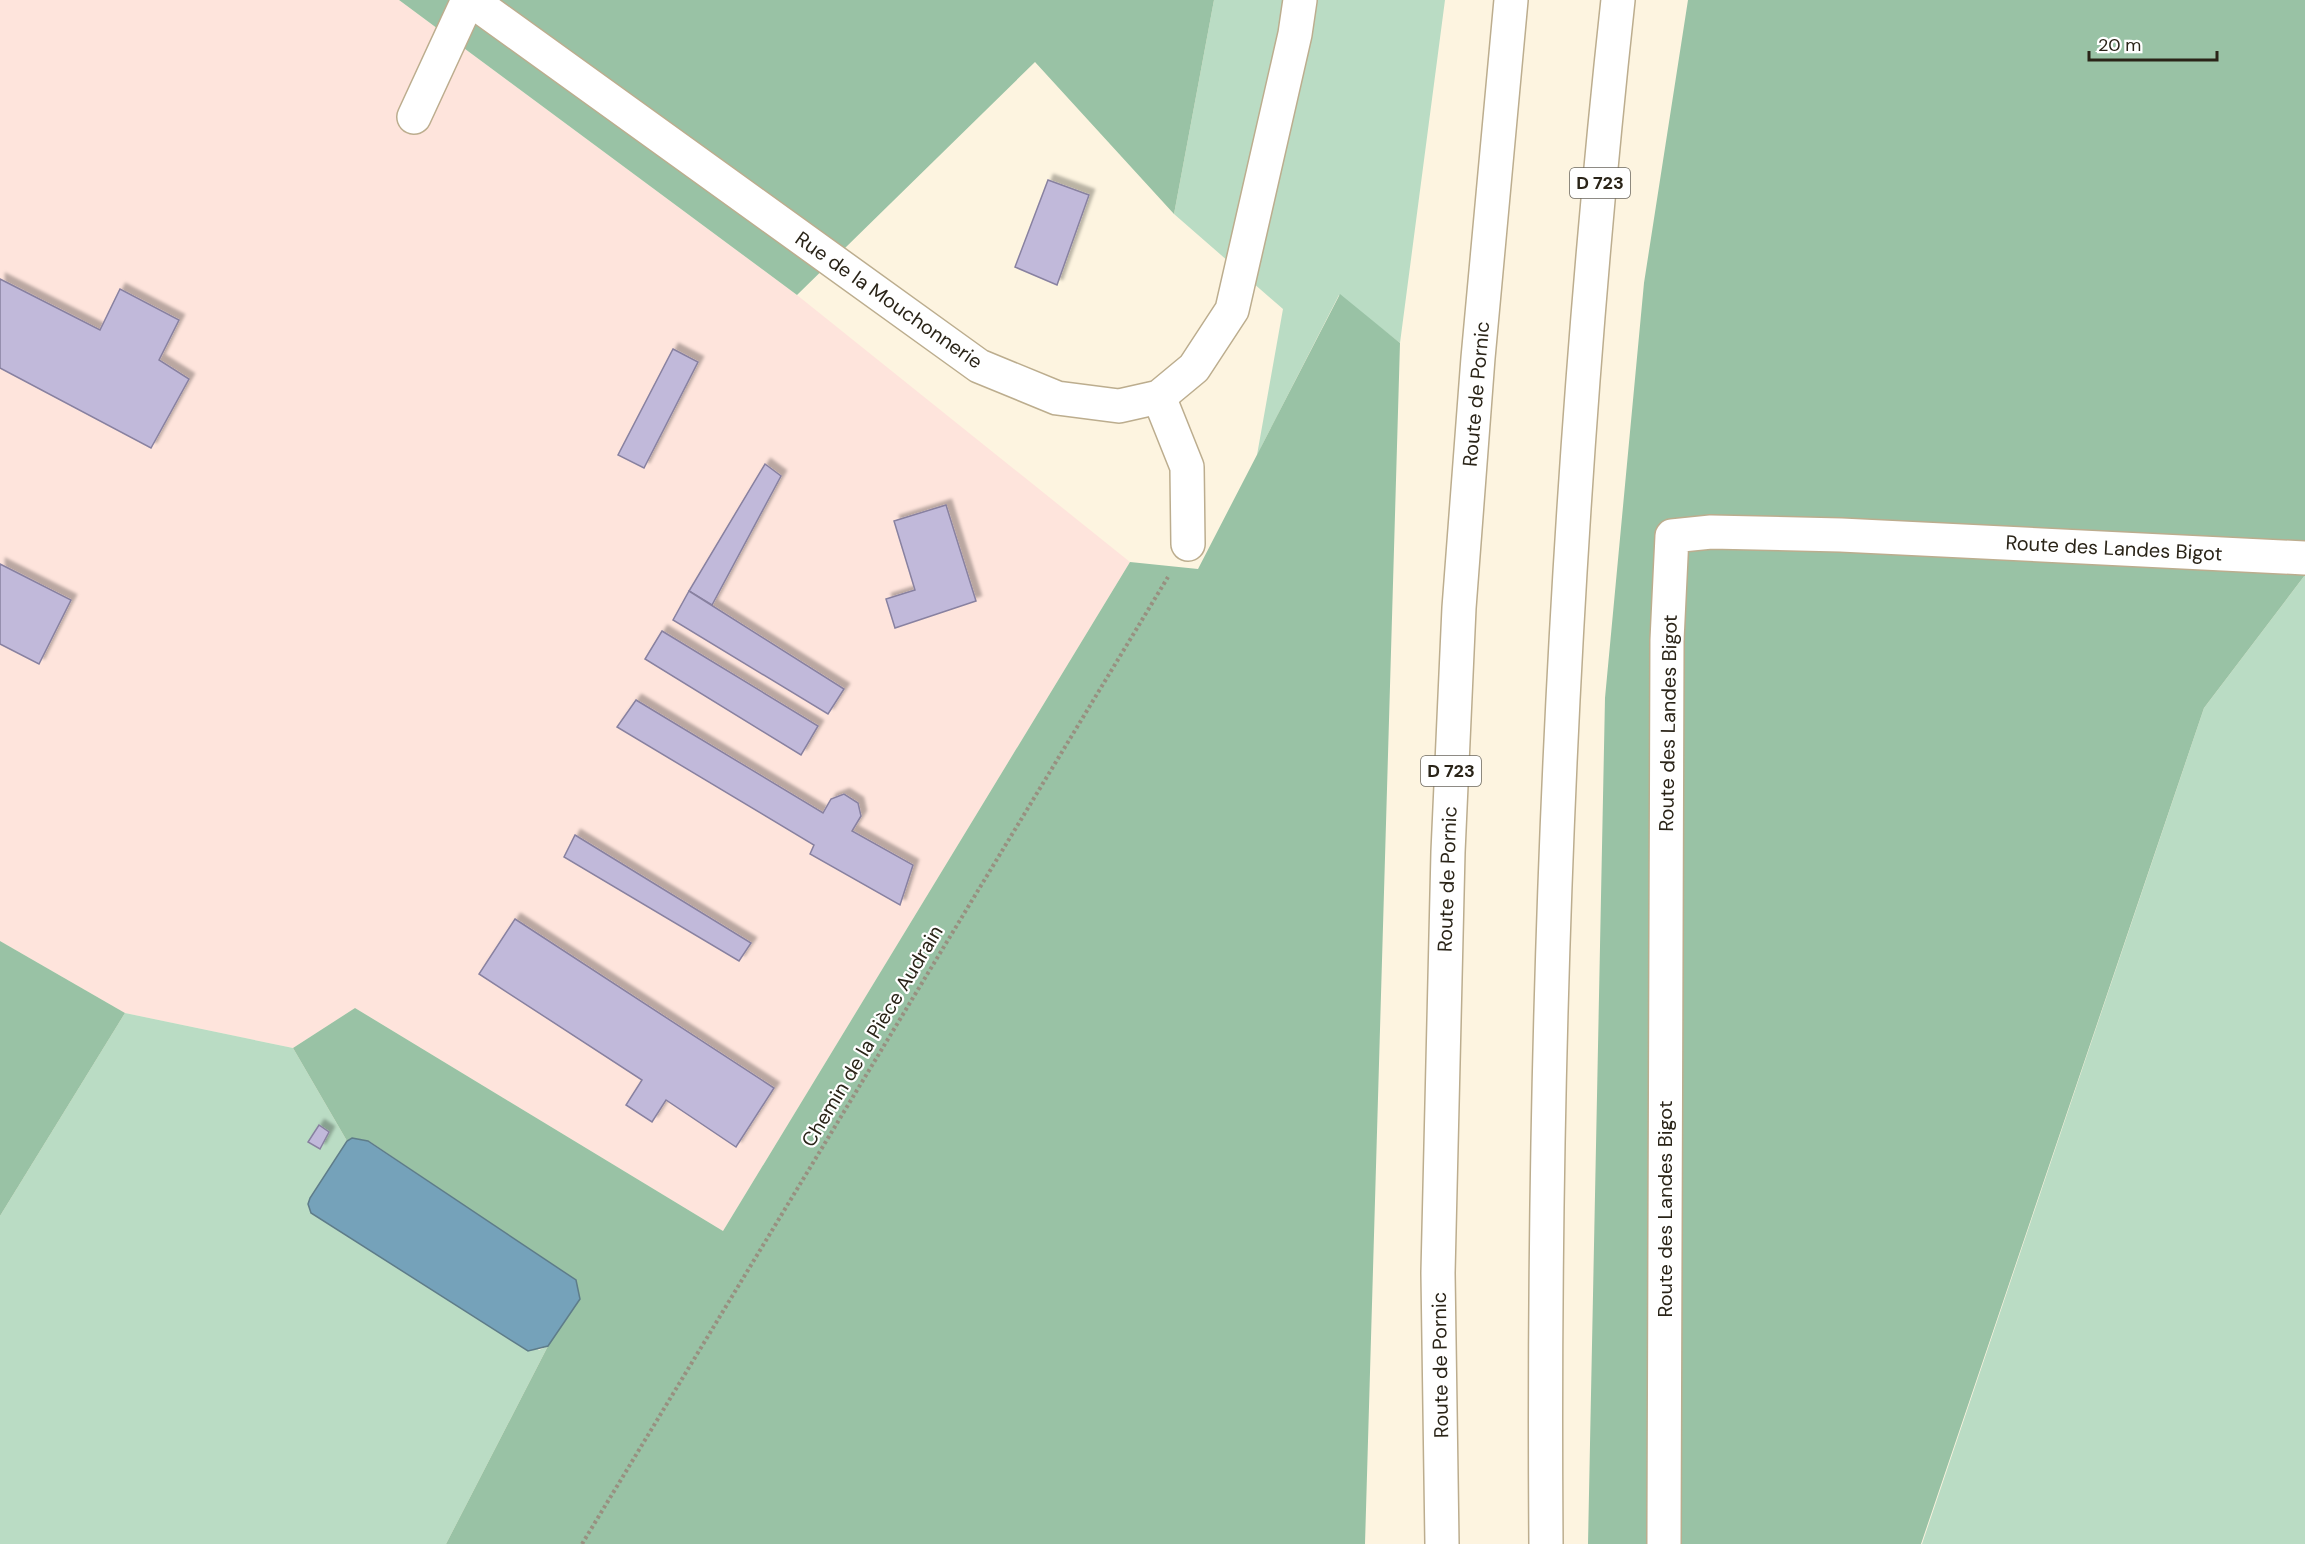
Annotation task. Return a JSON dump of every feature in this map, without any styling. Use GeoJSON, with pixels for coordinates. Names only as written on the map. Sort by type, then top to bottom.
{"type":"FeatureCollection","features":[{"type":"Feature","properties":{"kind":"main road"},"geometry":{"type":"LineString","coordinates":[[414,117],[469,0]]}},
{"type":"Feature","properties":{"kind":"main road","name":"Rue de la Mouchonnerie"},"geometry":{"type":"LineString","coordinates":[[469,0],[979,366],[1057,398],[1119,406],[1159,397],[1194,368],[1232,310],[1295,34],[1300,0]]}},
{"type":"Feature","properties":{"kind":"main road","name":"Route de Pornic"},"geometry":{"type":"LineString","coordinates":[[1443,1544],[1438,1273],[1448,852],[1463,560],[1482,311],[1511,0]]}},
{"type":"Feature","properties":{"kind":"main road","name":"D 723"},"geometry":{"type":"LineString","coordinates":[[1546,1544],[1547,1156],[1561,724],[1584,366],[1618,0]]}},
{"type":"Feature","properties":{"kind":"main road"},"geometry":{"type":"LineString","coordinates":[[1159,397],[1186,467],[1188,544]]}},
{"type":"Feature","properties":{"kind":"main road","name":"Route des Landes Bigot"},"geometry":{"type":"LineString","coordinates":[[1664,1544],[1667,652],[1672,536],[1711,532],[1841,535],[2305,558]]}},
{"type":"Feature","properties":{"kind":"path","name":"Chemin de la Pièce Audrain"},"geometry":{"type":"LineString","coordinates":[[582,1544],[1188,544]]}},
{"type":"Feature","properties":{"kind":"shaded area"},"geometry":{"type":"Polygon","coordinates":[[[0,0],[399,0],[797,295],[1130,562],[723,1231],[355,1008],[293,1048],[125,1013],[0,941],[0,0]]]}},
{"type":"Feature","properties":{"kind":"green space"},"geometry":{"type":"Polygon","coordinates":[[[399,0],[1214,0],[1174,214],[1035,62],[797,295],[399,0]]]}},
{"type":"Feature","properties":{"kind":"green space"},"geometry":{"type":"Polygon","coordinates":[[[1214,0],[1445,0],[1400,343],[1339,295],[1257,455],[1283,309],[1174,214],[1214,0]]]}},
{"type":"Feature","properties":{"kind":"green space"},"geometry":{"type":"Polygon","coordinates":[[[1688,0],[2305,0],[2305,575],[2204,708],[1921,1544],[1588,1544],[1605,698],[1644,283],[1688,0]]]}},
{"type":"Feature","properties":{"kind":"green space"},"geometry":{"type":"Polygon","coordinates":[[[1340,294],[1400,343],[1365,1544],[446,1544],[548,1346],[580,1299],[575,1280],[369,1141],[352,1138],[347,1141],[293,1048],[355,1008],[723,1231],[1130,562],[1198,569],[1340,294]]]}},
{"type":"Feature","properties":{"kind":"green space"},"geometry":{"type":"Polygon","coordinates":[[[2305,575],[2305,1544],[1922,1544],[2204,708],[2305,575]]]}},
{"type":"Feature","properties":{"kind":"green space"},"geometry":{"type":"Polygon","coordinates":[[[0,941],[125,1013],[0,1216],[0,941]]]}},
{"type":"Feature","properties":{"kind":"green space"},"geometry":{"type":"Polygon","coordinates":[[[125,1013],[293,1048],[347,1141],[310,1198],[311,1213],[539,1350],[548,1346],[446,1544],[0,1544],[0,1216],[125,1013]]]}},
{"type":"Feature","properties":{"kind":"water"},"geometry":{"type":"Polygon","coordinates":[[[352,1138],[368,1141],[576,1280],[580,1299],[548,1346],[528,1351],[311,1213],[308,1204],[310,1198],[347,1141],[352,1138]]]}},
{"type":"Feature","properties":{"kind":"building"},"geometry":{"type":"Polygon","coordinates":[[[1048,180],[1089,195],[1057,285],[1015,267],[1048,180]]]}},
{"type":"Feature","properties":{"kind":"building"},"geometry":{"type":"Polygon","coordinates":[[[0,279],[100,330],[120,289],[179,320],[159,360],[189,379],[151,448],[0,368],[0,279]]]}},
{"type":"Feature","properties":{"kind":"building"},"geometry":{"type":"Polygon","coordinates":[[[673,349],[698,362],[644,468],[618,455],[673,349]]]}},
{"type":"Feature","properties":{"kind":"building"},"geometry":{"type":"Polygon","coordinates":[[[765,464],[781,476],[712,605],[689,591],[765,464]]]}},
{"type":"Feature","properties":{"kind":"building"},"geometry":{"type":"Polygon","coordinates":[[[946,505],[976,601],[895,628],[886,599],[915,590],[894,521],[946,505]]]}},
{"type":"Feature","properties":{"kind":"building"},"geometry":{"type":"Polygon","coordinates":[[[0,564],[71,600],[39,664],[0,644],[0,564]]]}},
{"type":"Feature","properties":{"kind":"building"},"geometry":{"type":"Polygon","coordinates":[[[689,591],[844,689],[828,714],[673,620],[689,591]]]}},
{"type":"Feature","properties":{"kind":"building"},"geometry":{"type":"Polygon","coordinates":[[[662,631],[818,726],[801,755],[645,659],[662,631]]]}},
{"type":"Feature","properties":{"kind":"building"},"geometry":{"type":"Polygon","coordinates":[[[636,700],[823,813],[831,799],[844,794],[858,803],[861,816],[852,831],[913,865],[900,905],[810,854],[814,845],[617,727],[636,700]]]}},
{"type":"Feature","properties":{"kind":"building"},"geometry":{"type":"Polygon","coordinates":[[[575,835],[751,943],[739,961],[564,857],[575,835]]]}},
{"type":"Feature","properties":{"kind":"building"},"geometry":{"type":"Polygon","coordinates":[[[515,919],[774,1088],[736,1147],[666,1100],[652,1122],[626,1105],[642,1080],[479,974],[515,919]]]}},
{"type":"Feature","properties":{"kind":"building"},"geometry":{"type":"Polygon","coordinates":[[[319,1125],[329,1132],[320,1149],[308,1142],[319,1125]]]}}]}
